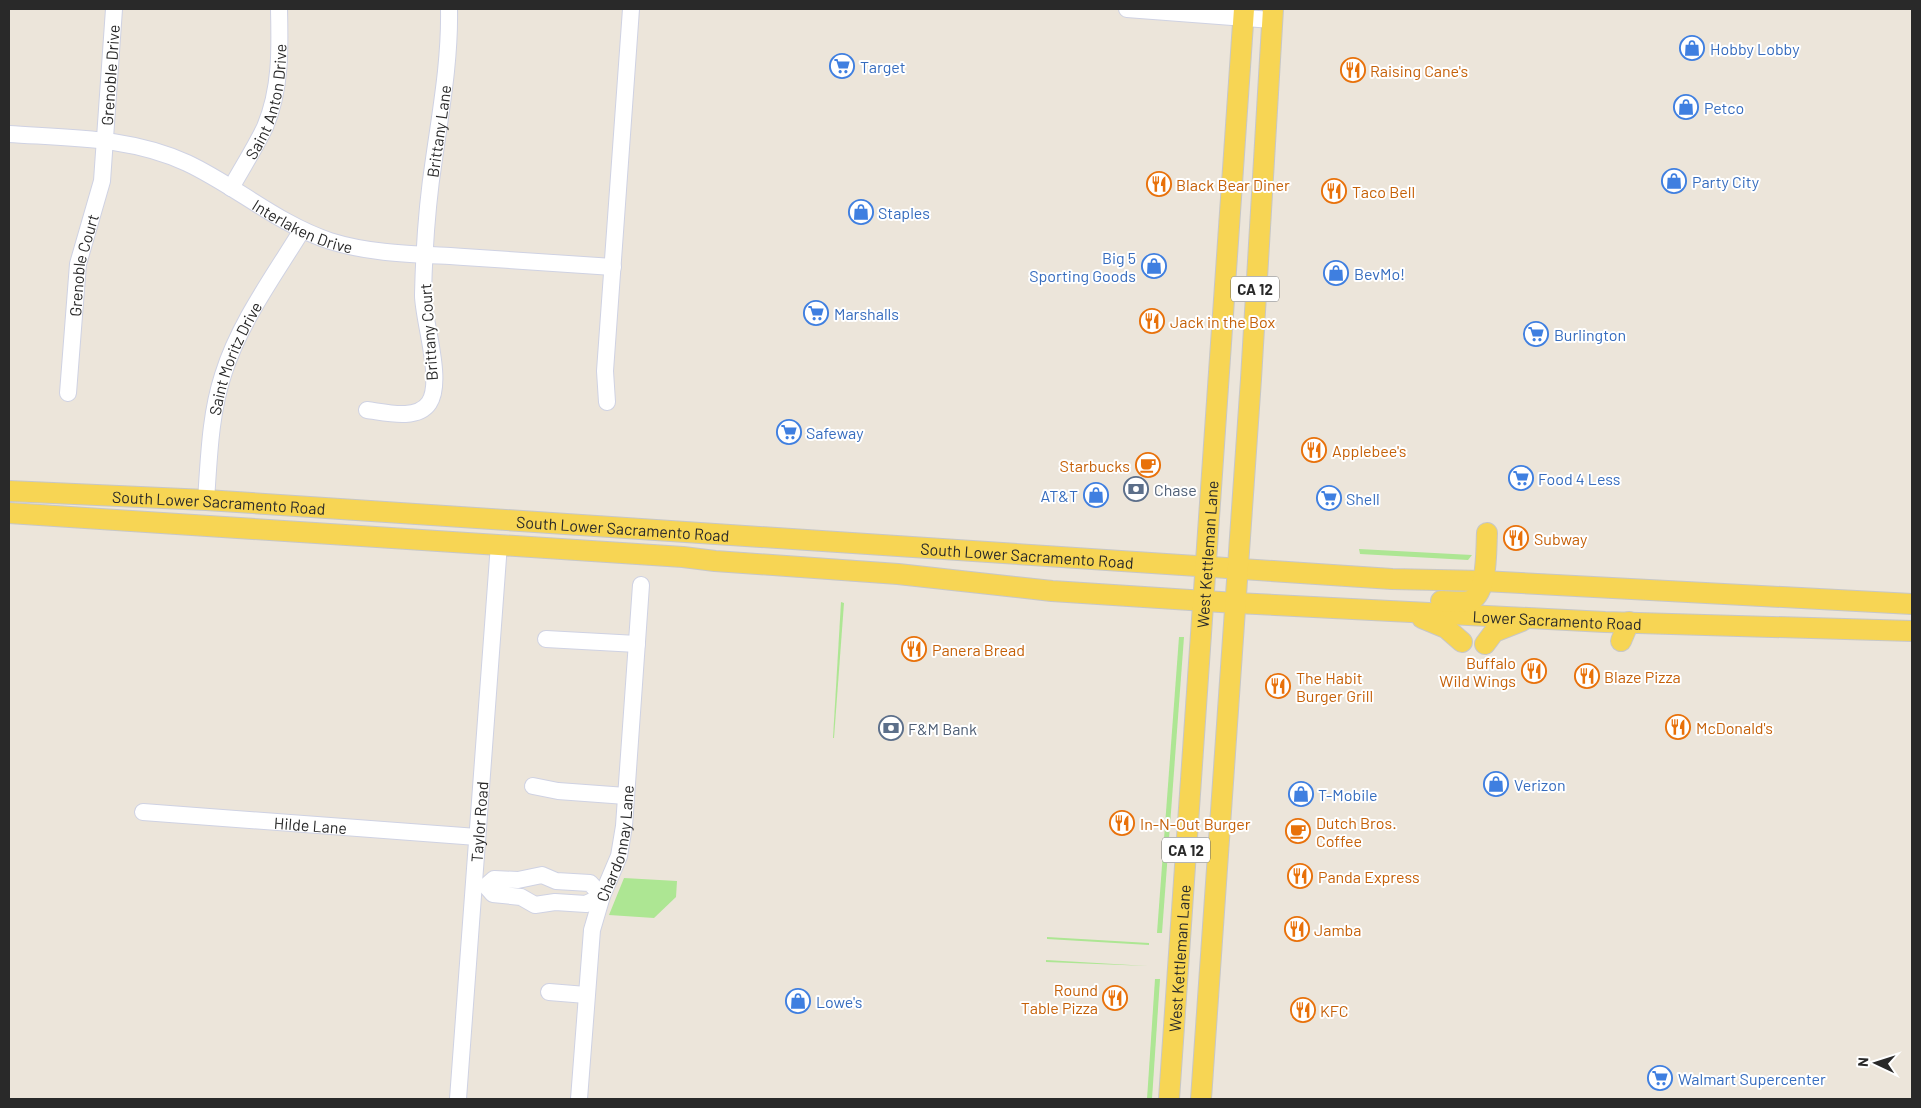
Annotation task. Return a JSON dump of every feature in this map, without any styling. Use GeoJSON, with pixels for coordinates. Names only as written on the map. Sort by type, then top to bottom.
{"type":"FeatureCollection","features":[{"type":"Feature","properties":{"kind":"main road","name":"West Kettleman Lane"},"geometry":{"type":"LineString","coordinates":[[1169,1099],[1244,14]]}},
{"type":"Feature","properties":{"kind":"main road","name":"West Kettleman Lane"},"geometry":{"type":"LineString","coordinates":[[1200,1099],[1236,602],[1272,14]]}},
{"type":"Feature","properties":{"kind":"main road","name":"South Lower Sacramento Road"},"geometry":{"type":"LineString","coordinates":[[9,491],[206,500],[1238,570]]}},
{"type":"Feature","properties":{"kind":"main road","name":"South Lower Sacramento Road"},"geometry":{"type":"LineString","coordinates":[[9,513],[499,544],[853,570],[1052,591],[1203,600]]}},
{"type":"Feature","properties":{"kind":"main road"},"geometry":{"type":"LineString","coordinates":[[499,544],[501,535],[508,531],[544,532],[562,523]]}},
{"type":"Feature","properties":{"kind":"main road"},"geometry":{"type":"LineString","coordinates":[[1388,611],[1410,602],[1470,600],[1479,594],[1483,581],[1487,533]]}},
{"type":"Feature","properties":{"kind":"main road","name":"Lower Sacramento Road"},"geometry":{"type":"LineString","coordinates":[[1238,570],[1912,604]]}},
{"type":"Feature","properties":{"kind":"main road","name":"Lower Sacramento Road"},"geometry":{"type":"LineString","coordinates":[[1203,600],[1542,619],[1912,631]]}},
{"type":"Feature","properties":{"kind":"main road"},"geometry":{"type":"LineString","coordinates":[[1388,611],[1428,619],[1446,628],[1462,642]]}},
{"type":"Feature","properties":{"kind":"main road"},"geometry":{"type":"LineString","coordinates":[[1485,644],[1494,632],[1504,626],[1518,621],[1542,619]]}},
{"type":"Feature","properties":{"kind":"main road"},"geometry":{"type":"LineString","coordinates":[[1628,641],[1629,622]]}},
{"type":"Feature","properties":{"kind":"street","name":"Grenoble Drive"},"geometry":{"type":"LineString","coordinates":[[105,140],[114,9]]}},
{"type":"Feature","properties":{"kind":"street","name":"Saint Anton Drive"},"geometry":{"type":"LineString","coordinates":[[231,188],[257,141],[270,112],[279,69],[279,9]]}},
{"type":"Feature","properties":{"kind":"street","name":"Brittany Lane"},"geometry":{"type":"LineString","coordinates":[[425,255],[431,179],[447,68],[449,9]]}},
{"type":"Feature","properties":{"kind":"street"},"geometry":{"type":"LineString","coordinates":[[607,402],[605,371],[631,9]]}},
{"type":"Feature","properties":{"kind":"street"},"geometry":{"type":"LineString","coordinates":[[1127,9],[1272,14]]}},
{"type":"Feature","properties":{"kind":"street","name":"Interlaken Drive"},"geometry":{"type":"LineString","coordinates":[[9,134],[105,140],[132,144],[162,153],[189,164],[302,230],[344,245],[425,255],[612,266]]}},
{"type":"Feature","properties":{"kind":"street","name":"Grenoble Court"},"geometry":{"type":"LineString","coordinates":[[68,393],[78,264],[100,191],[105,140]]}},
{"type":"Feature","properties":{"kind":"street","name":"Saint Moritz Drive"},"geometry":{"type":"LineString","coordinates":[[206,500],[213,414],[223,372],[239,336],[302,230]]}},
{"type":"Feature","properties":{"kind":"street","name":"Brittany Court"},"geometry":{"type":"LineString","coordinates":[[368,410],[400,413],[414,412],[426,407],[432,397],[432,346],[423,304],[425,255]]}},
{"type":"Feature","properties":{"kind":"street","name":"Taylor Road"},"geometry":{"type":"LineString","coordinates":[[458,1099],[480,886],[477,836],[499,544]]}},
{"type":"Feature","properties":{"kind":"street","name":"Chardonnay Lane"},"geometry":{"type":"LineString","coordinates":[[579,1099],[592,930],[602,896],[621,847],[641,585]]}},
{"type":"Feature","properties":{"kind":"street"},"geometry":{"type":"LineString","coordinates":[[546,638],[636,644]]}},
{"type":"Feature","properties":{"kind":"street"},"geometry":{"type":"LineString","coordinates":[[533,786],[558,791],[626,796]]}},
{"type":"Feature","properties":{"kind":"street","name":"Hilde Lane"},"geometry":{"type":"LineString","coordinates":[[143,812],[477,836]]}},
{"type":"Feature","properties":{"kind":"street"},"geometry":{"type":"LineString","coordinates":[[537,875],[548,876],[556,881],[590,883],[602,896],[586,904],[555,902],[536,905],[521,897],[493,894],[480,886],[494,879],[518,880],[537,875]]}},
{"type":"Feature","properties":{"kind":"street"},"geometry":{"type":"LineString","coordinates":[[555,902],[556,881]]}},
{"type":"Feature","properties":{"kind":"street"},"geometry":{"type":"LineString","coordinates":[[549,992],[586,995]]}},
{"type":"Feature","properties":{"kind":"green space"},"geometry":{"type":"Polygon","coordinates":[[[1359,549],[1472,555],[1468,560],[1360,554],[1359,549]]]}},
{"type":"Feature","properties":{"kind":"green space"},"geometry":{"type":"Polygon","coordinates":[[[841,602],[844,603],[833,738],[841,602]]]}},
{"type":"Feature","properties":{"kind":"green space"},"geometry":{"type":"Polygon","coordinates":[[[1179,637],[1184,637],[1162,933],[1157,933],[1179,637]]]}},
{"type":"Feature","properties":{"kind":"green space"},"geometry":{"type":"Polygon","coordinates":[[[624,878],[677,881],[676,897],[654,918],[609,915],[624,878]]]}},
{"type":"Feature","properties":{"kind":"green space"},"geometry":{"type":"Polygon","coordinates":[[[1047,937],[1149,943],[1149,945],[1047,939],[1047,937]]]}},
{"type":"Feature","properties":{"kind":"green space"},"geometry":{"type":"Polygon","coordinates":[[[1046,960],[1148,966],[1046,962],[1046,960]]]}},
{"type":"Feature","properties":{"kind":"green space"},"geometry":{"type":"Polygon","coordinates":[[[1155,979],[1160,979],[1152,1099],[1147,1099],[1155,979]]]}},
{"type":"Feature","properties":{"kind":"place","name":"Hobby Lobby"},"geometry":{"type":"Point","coordinates":[1692,48]}},
{"type":"Feature","properties":{"kind":"place","name":"Target"},"geometry":{"type":"Point","coordinates":[842,66]}},
{"type":"Feature","properties":{"kind":"place","name":"Raising Cane's"},"geometry":{"type":"Point","coordinates":[1353,70]}},
{"type":"Feature","properties":{"kind":"place","name":"Petco"},"geometry":{"type":"Point","coordinates":[1686,107]}},
{"type":"Feature","properties":{"kind":"place","name":"Party City"},"geometry":{"type":"Point","coordinates":[1674,181]}},
{"type":"Feature","properties":{"kind":"place","name":"Black Bear Diner"},"geometry":{"type":"Point","coordinates":[1159,184]}},
{"type":"Feature","properties":{"kind":"place","name":"Taco Bell"},"geometry":{"type":"Point","coordinates":[1334,191]}},
{"type":"Feature","properties":{"kind":"place","name":"Staples"},"geometry":{"type":"Point","coordinates":[861,212]}},
{"type":"Feature","properties":{"kind":"place","name":"Big 5 Sporting Goods"},"geometry":{"type":"Point","coordinates":[1154,266]}},
{"type":"Feature","properties":{"kind":"place","name":"BevMo!"},"geometry":{"type":"Point","coordinates":[1336,273]}},
{"type":"Feature","properties":{"kind":"place","name":"Marshalls"},"geometry":{"type":"Point","coordinates":[816,313]}},
{"type":"Feature","properties":{"kind":"place","name":"Jack in the Box"},"geometry":{"type":"Point","coordinates":[1152,321]}},
{"type":"Feature","properties":{"kind":"place","name":"Burlington"},"geometry":{"type":"Point","coordinates":[1536,334]}},
{"type":"Feature","properties":{"kind":"place","name":"Safeway"},"geometry":{"type":"Point","coordinates":[789,432]}},
{"type":"Feature","properties":{"kind":"place","name":"Applebee's"},"geometry":{"type":"Point","coordinates":[1314,450]}},
{"type":"Feature","properties":{"kind":"place","name":"Starbucks"},"geometry":{"type":"Point","coordinates":[1148,465]}},
{"type":"Feature","properties":{"kind":"place","name":"Food 4 Less"},"geometry":{"type":"Point","coordinates":[1521,478]}},
{"type":"Feature","properties":{"kind":"place","name":"Chase"},"geometry":{"type":"Point","coordinates":[1136,489]}},
{"type":"Feature","properties":{"kind":"place","name":"AT&T"},"geometry":{"type":"Point","coordinates":[1096,495]}},
{"type":"Feature","properties":{"kind":"place","name":"Shell"},"geometry":{"type":"Point","coordinates":[1329,498]}},
{"type":"Feature","properties":{"kind":"place","name":"Subway"},"geometry":{"type":"Point","coordinates":[1516,538]}},
{"type":"Feature","properties":{"kind":"place","name":"Panera Bread"},"geometry":{"type":"Point","coordinates":[914,649]}},
{"type":"Feature","properties":{"kind":"place","name":"Buffalo Wild Wings"},"geometry":{"type":"Point","coordinates":[1534,671]}},
{"type":"Feature","properties":{"kind":"place","name":"Blaze Pizza"},"geometry":{"type":"Point","coordinates":[1587,676]}},
{"type":"Feature","properties":{"kind":"place","name":"The Habit Burger Grill"},"geometry":{"type":"Point","coordinates":[1278,686]}},
{"type":"Feature","properties":{"kind":"place","name":"McDonald's"},"geometry":{"type":"Point","coordinates":[1678,727]}},
{"type":"Feature","properties":{"kind":"place","name":"F&M Bank"},"geometry":{"type":"Point","coordinates":[891,728]}},
{"type":"Feature","properties":{"kind":"place","name":"Verizon"},"geometry":{"type":"Point","coordinates":[1496,784]}},
{"type":"Feature","properties":{"kind":"place","name":"T-Mobile"},"geometry":{"type":"Point","coordinates":[1301,794]}},
{"type":"Feature","properties":{"kind":"place","name":"In-N-Out Burger"},"geometry":{"type":"Point","coordinates":[1122,823]}},
{"type":"Feature","properties":{"kind":"place","name":"Dutch Bros. Coffee"},"geometry":{"type":"Point","coordinates":[1298,831]}},
{"type":"Feature","properties":{"kind":"place","name":"Panda Express"},"geometry":{"type":"Point","coordinates":[1300,876]}},
{"type":"Feature","properties":{"kind":"place","name":"Jamba"},"geometry":{"type":"Point","coordinates":[1297,929]}},
{"type":"Feature","properties":{"kind":"place","name":"Round Table Pizza"},"geometry":{"type":"Point","coordinates":[1115,998]}},
{"type":"Feature","properties":{"kind":"place","name":"Lowe's"},"geometry":{"type":"Point","coordinates":[798,1001]}},
{"type":"Feature","properties":{"kind":"place","name":"KFC"},"geometry":{"type":"Point","coordinates":[1303,1010]}},
{"type":"Feature","properties":{"kind":"place","name":"Walmart Supercenter"},"geometry":{"type":"Point","coordinates":[1660,1078]}}]}
